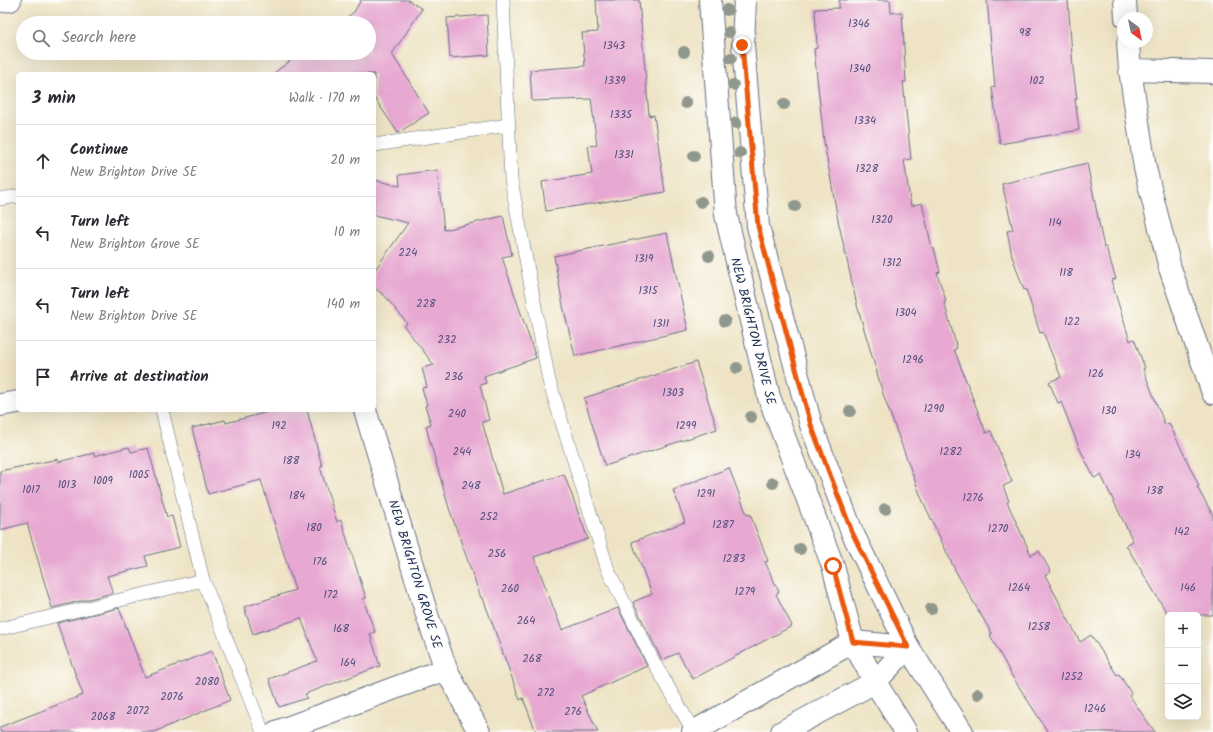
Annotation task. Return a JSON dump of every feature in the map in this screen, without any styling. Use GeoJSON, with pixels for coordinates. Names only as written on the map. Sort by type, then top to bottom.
{"type":"FeatureCollection","features":[{"type":"Feature","properties":{"kind":"street"},"geometry":{"type":"LineString","coordinates":[[0,1],[10,0]]}},
{"type":"Feature","properties":{"kind":"street","name":"NEW BRIGHTON DRIVE SE"},"geometry":{"type":"LineString","coordinates":[[710,0],[726,215],[769,398],[833,566],[853,642],[875,682],[906,732]]}},
{"type":"Feature","properties":{"kind":"street"},"geometry":{"type":"LineString","coordinates":[[745,0],[742,45],[758,226],[811,425],[852,532],[908,647],[962,732]]}},
{"type":"Feature","properties":{"kind":"street"},"geometry":{"type":"LineString","coordinates":[[1125,0],[1126,12]]}},
{"type":"Feature","properties":{"kind":"street"},"geometry":{"type":"LineString","coordinates":[[1128,48],[1130,70],[1145,168],[1170,268],[1213,393]]}},
{"type":"Feature","properties":{"kind":"street"},"geometry":{"type":"LineString","coordinates":[[1130,70],[1213,72]]}},
{"type":"Feature","properties":{"kind":"street"},"geometry":{"type":"LineString","coordinates":[[0,405],[16,402]]}},
{"type":"Feature","properties":{"kind":"street","name":"NEW BRIGHTON GROVE SE"},"geometry":{"type":"LineString","coordinates":[[366,412],[428,618],[446,669],[478,732]]}},
{"type":"Feature","properties":{"kind":"street"},"geometry":{"type":"LineString","coordinates":[[694,732],[853,642],[908,647]]}},
{"type":"Feature","properties":{"kind":"street"},"geometry":{"type":"LineString","coordinates":[[782,732],[875,682],[908,647]]}},
{"type":"Feature","properties":{"kind":"street"},"geometry":{"type":"LineString","coordinates":[[276,732],[446,669]]}},
{"type":"Feature","properties":{"kind":"lane"},"geometry":{"type":"LineString","coordinates":[[503,0],[512,180],[549,381],[608,570],[653,661],[694,732]]}},
{"type":"Feature","properties":{"kind":"lane"},"geometry":{"type":"LineString","coordinates":[[376,145],[509,125]]}},
{"type":"Feature","properties":{"kind":"lane"},"geometry":{"type":"LineString","coordinates":[[0,198],[16,196]]}},
{"type":"Feature","properties":{"kind":"lane"},"geometry":{"type":"LineString","coordinates":[[162,412],[203,580],[263,732]]}},
{"type":"Feature","properties":{"kind":"lane"},"geometry":{"type":"LineString","coordinates":[[0,629],[203,580]]}},
{"type":"Feature","properties":{"kind":"building"},"geometry":{"type":"Polygon","coordinates":[[[361,0],[408,0],[422,9],[392,54],[429,113],[398,133],[376,100],[376,72],[276,72],[291,60],[376,60],[376,16],[349,16],[354,12],[361,0]]]}},
{"type":"Feature","properties":{"kind":"building"},"geometry":{"type":"Polygon","coordinates":[[[596,0],[639,0],[649,116],[654,115],[665,192],[546,211],[542,182],[592,174],[588,146],[597,145],[591,99],[532,101],[530,70],[585,66],[582,33],[598,32],[596,0]]]}},
{"type":"Feature","properties":{"kind":"building"},"geometry":{"type":"Polygon","coordinates":[[[839,0],[890,0],[891,13],[902,12],[906,82],[903,82],[911,159],[904,160],[911,206],[922,203],[932,248],[934,248],[940,272],[937,273],[946,301],[944,302],[957,348],[954,349],[986,433],[991,431],[1012,482],[1003,486],[1009,501],[1007,502],[1031,555],[1039,551],[1051,572],[1045,575],[1080,642],[1091,635],[1117,675],[1119,674],[1131,693],[1129,695],[1155,732],[1048,732],[1012,676],[990,635],[992,634],[955,570],[921,497],[884,397],[857,305],[838,220],[824,142],[814,49],[817,48],[815,9],[839,8],[839,0]]]}},
{"type":"Feature","properties":{"kind":"building"},"geometry":{"type":"Polygon","coordinates":[[[987,0],[1068,0],[1077,99],[1075,99],[1079,130],[1000,144],[992,88],[995,87],[987,0]]]}},
{"type":"Feature","properties":{"kind":"building"},"geometry":{"type":"Polygon","coordinates":[[[487,15],[489,55],[450,58],[447,18],[487,15]]]}},
{"type":"Feature","properties":{"kind":"building"},"geometry":{"type":"Polygon","coordinates":[[[1087,163],[1104,248],[1106,247],[1116,279],[1111,280],[1130,341],[1134,339],[1145,368],[1143,369],[1165,425],[1169,423],[1199,486],[1197,487],[1213,515],[1213,615],[1201,615],[1201,612],[1166,612],[1126,545],[1133,541],[1101,475],[1094,478],[1079,447],[1061,402],[1058,403],[1049,382],[1061,377],[1043,332],[1040,333],[1026,289],[1024,290],[1012,256],[1007,231],[1013,230],[1002,184],[1087,163]]]}},
{"type":"Feature","properties":{"kind":"building"},"geometry":{"type":"Polygon","coordinates":[[[437,170],[444,230],[503,216],[512,255],[502,257],[536,358],[484,376],[486,383],[480,385],[489,420],[482,422],[503,494],[564,474],[588,539],[534,557],[562,630],[618,608],[647,666],[581,696],[598,732],[536,732],[523,698],[520,700],[483,598],[481,598],[449,508],[426,426],[431,424],[425,406],[427,405],[422,388],[427,387],[422,368],[434,365],[404,326],[407,323],[384,295],[376,289],[376,268],[408,223],[376,215],[376,180],[400,186],[399,175],[437,170]]]}},
{"type":"Feature","properties":{"kind":"building"},"geometry":{"type":"Polygon","coordinates":[[[667,233],[688,330],[575,356],[563,306],[554,256],[667,233]]]}},
{"type":"Feature","properties":{"kind":"building"},"geometry":{"type":"Polygon","coordinates":[[[696,362],[717,429],[605,466],[584,398],[696,362]]]}},
{"type":"Feature","properties":{"kind":"building"},"geometry":{"type":"Polygon","coordinates":[[[267,412],[308,412],[322,466],[320,467],[337,522],[341,520],[366,598],[363,599],[375,632],[370,634],[380,666],[305,694],[307,698],[279,707],[269,679],[317,661],[301,618],[253,634],[244,607],[295,590],[261,480],[208,494],[192,428],[225,420],[226,423],[267,412]]]}},
{"type":"Feature","properties":{"kind":"building"},"geometry":{"type":"Polygon","coordinates":[[[129,447],[131,452],[148,448],[167,517],[172,516],[180,547],[145,556],[148,566],[107,576],[113,593],[52,608],[27,523],[0,530],[0,471],[58,459],[58,462],[94,453],[94,456],[129,447]]]}},
{"type":"Feature","properties":{"kind":"building"},"geometry":{"type":"Polygon","coordinates":[[[729,468],[747,515],[750,514],[768,561],[765,562],[779,592],[776,594],[792,626],[693,679],[678,653],[662,660],[633,602],[652,594],[632,542],[685,522],[673,490],[729,468]]]}},
{"type":"Feature","properties":{"kind":"building"},"geometry":{"type":"Polygon","coordinates":[[[119,608],[145,677],[212,651],[230,700],[154,732],[0,732],[0,727],[83,695],[57,623],[119,608]]]}},
{"type":"Feature","properties":{"kind":"route"},"geometry":{"type":"LineString","coordinates":[[742,45],[758,226],[811,425],[852,532],[908,647],[853,642],[833,566]]}}]}
